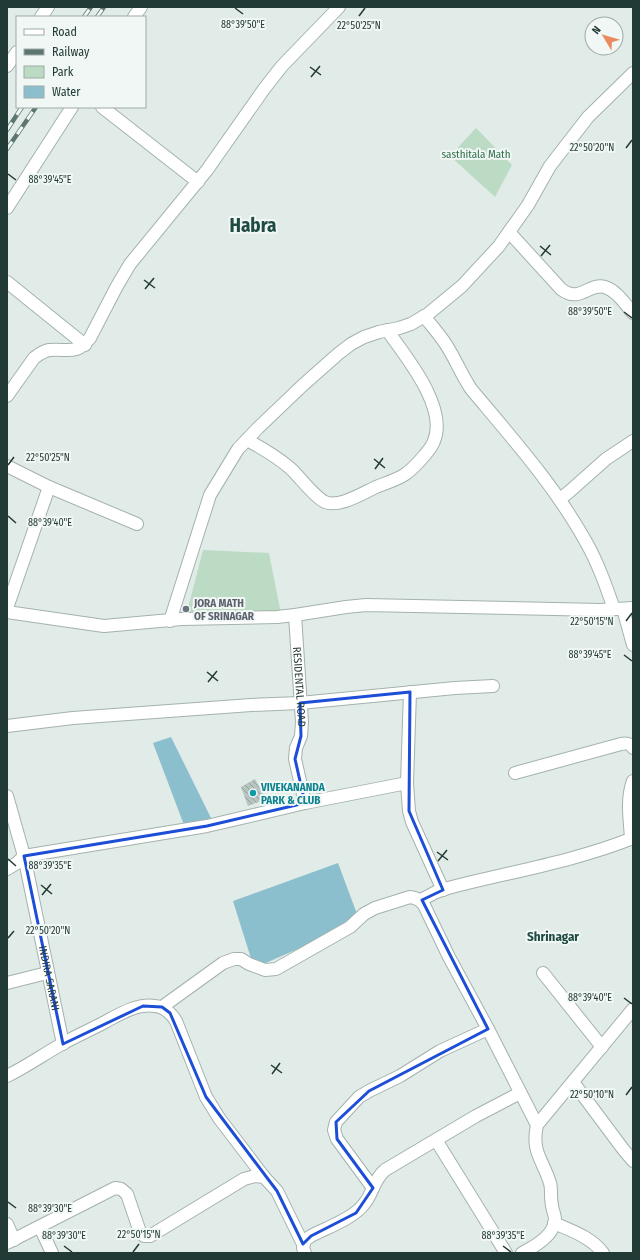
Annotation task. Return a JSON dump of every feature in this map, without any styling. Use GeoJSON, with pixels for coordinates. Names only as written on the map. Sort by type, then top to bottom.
{"type":"FeatureCollection","features":[{"type":"Feature","properties":{"kind":"street"},"geometry":{"type":"LineString","coordinates":[[42,16],[48,7]]}},
{"type":"Feature","properties":{"kind":"street"},"geometry":{"type":"LineString","coordinates":[[135,16],[141,7]]}},
{"type":"Feature","properties":{"kind":"street"},"geometry":{"type":"LineString","coordinates":[[7,396],[34,358],[40,354],[48,350],[78,349],[85,345],[130,264],[198,182],[282,66],[339,7]]}},
{"type":"Feature","properties":{"kind":"street"},"geometry":{"type":"LineString","coordinates":[[7,66],[16,53]]}},
{"type":"Feature","properties":{"kind":"street"},"geometry":{"type":"LineString","coordinates":[[170,621],[210,494],[238,450],[303,385],[351,344],[364,337],[411,324],[424,316],[462,286],[500,246],[528,205],[550,166],[588,117],[633,73]]}},
{"type":"Feature","properties":{"kind":"street"},"geometry":{"type":"LineString","coordinates":[[7,208],[71,108]]}},
{"type":"Feature","properties":{"kind":"street"},"geometry":{"type":"LineString","coordinates":[[103,108],[198,182]]}},
{"type":"Feature","properties":{"kind":"street"},"geometry":{"type":"LineString","coordinates":[[509,232],[566,293],[573,295],[598,286],[604,287],[613,291],[633,313]]}},
{"type":"Feature","properties":{"kind":"street"},"geometry":{"type":"LineString","coordinates":[[7,282],[85,345]]}},
{"type":"Feature","properties":{"kind":"street"},"geometry":{"type":"LineString","coordinates":[[424,316],[445,343],[471,389],[510,434],[560,499],[587,542],[623,609],[633,645]]}},
{"type":"Feature","properties":{"kind":"street"},"geometry":{"type":"LineString","coordinates":[[247,440],[284,464],[319,499],[326,502],[333,503],[345,501],[404,475],[413,468],[434,443],[437,425],[434,407],[424,384],[387,330]]}},
{"type":"Feature","properties":{"kind":"street"},"geometry":{"type":"LineString","coordinates":[[560,499],[606,459],[633,441]]}},
{"type":"Feature","properties":{"kind":"street"},"geometry":{"type":"LineString","coordinates":[[7,466],[49,488],[137,524]]}},
{"type":"Feature","properties":{"kind":"street"},"geometry":{"type":"LineString","coordinates":[[7,608],[49,488]]}},
{"type":"Feature","properties":{"kind":"street"},"geometry":{"type":"LineString","coordinates":[[7,612],[104,626],[182,619],[295,616],[366,605],[600,610],[623,609]]}},
{"type":"Feature","properties":{"kind":"street","name":"RESIDENTAL ROAD"},"geometry":{"type":"LineString","coordinates":[[295,616],[302,722],[301,736],[296,748],[295,759],[305,803]]}},
{"type":"Feature","properties":{"kind":"street"},"geometry":{"type":"LineString","coordinates":[[7,726],[74,718],[300,703],[455,688],[493,686]]}},
{"type":"Feature","properties":{"kind":"street"},"geometry":{"type":"LineString","coordinates":[[410,692],[407,783],[409,811],[412,822],[443,890]]}},
{"type":"Feature","properties":{"kind":"street"},"geometry":{"type":"LineString","coordinates":[[515,773],[621,744],[627,743],[633,748]]}},
{"type":"Feature","properties":{"kind":"street"},"geometry":{"type":"LineString","coordinates":[[162,1008],[223,963],[234,959],[241,959],[249,964],[265,970],[276,969],[350,927],[364,914],[375,908],[410,897],[421,900],[443,890],[546,865],[632,838],[628,808],[629,792],[633,781]]}},
{"type":"Feature","properties":{"kind":"street"},"geometry":{"type":"LineString","coordinates":[[7,869],[17,863],[24,856],[207,826],[305,803],[407,783]]}},
{"type":"Feature","properties":{"kind":"street","name":"INDIRA SARANI"},"geometry":{"type":"LineString","coordinates":[[7,796],[24,856],[47,973],[63,1044]]}},
{"type":"Feature","properties":{"kind":"street"},"geometry":{"type":"LineString","coordinates":[[421,900],[449,957],[537,1125]]}},
{"type":"Feature","properties":{"kind":"street"},"geometry":{"type":"LineString","coordinates":[[7,983],[47,973]]}},
{"type":"Feature","properties":{"kind":"street"},"geometry":{"type":"LineString","coordinates":[[543,973],[602,1047]]}},
{"type":"Feature","properties":{"kind":"street"},"geometry":{"type":"LineString","coordinates":[[7,1076],[63,1044],[123,1013],[143,1006],[154,1006],[170,1012],[176,1021],[206,1097],[264,1177],[277,1191],[304,1249]]}},
{"type":"Feature","properties":{"kind":"street"},"geometry":{"type":"LineString","coordinates":[[522,1253],[535,1247],[547,1236],[553,1227],[555,1219],[551,1202],[551,1189],[537,1154],[535,1134],[537,1125],[633,1009]]}},
{"type":"Feature","properties":{"kind":"street"},"geometry":{"type":"LineString","coordinates":[[373,1188],[337,1138],[334,1130],[336,1122],[359,1097],[400,1076],[440,1051],[488,1029]]}},
{"type":"Feature","properties":{"kind":"street"},"geometry":{"type":"LineString","coordinates":[[573,1082],[633,1161]]}},
{"type":"Feature","properties":{"kind":"street"},"geometry":{"type":"LineString","coordinates":[[304,1249],[305,1240],[356,1213],[369,1198],[376,1180],[384,1170],[476,1116],[520,1093]]}},
{"type":"Feature","properties":{"kind":"street"},"geometry":{"type":"LineString","coordinates":[[436,1140],[506,1253]]}},
{"type":"Feature","properties":{"kind":"street"},"geometry":{"type":"LineString","coordinates":[[7,1224],[10,1242],[116,1188],[121,1188],[127,1194],[140,1232],[144,1236],[150,1236],[244,1179],[255,1176],[264,1177]]}},
{"type":"Feature","properties":{"kind":"street"},"geometry":{"type":"LineString","coordinates":[[554,1223],[585,1237],[603,1253]]}},
{"type":"Feature","properties":{"kind":"street"},"geometry":{"type":"LineString","coordinates":[[40,1227],[52,1253]]}},
{"type":"Feature","properties":{"kind":"highlighted area"},"geometry":{"type":"Polygon","coordinates":[[[410,692],[409,811],[443,890],[422,900],[488,1029],[369,1091],[336,1122],[337,1139],[373,1188],[356,1213],[311,1236],[303,1244],[277,1191],[206,1097],[170,1013],[162,1007],[143,1006],[63,1044],[24,856],[207,826],[305,803],[295,759],[301,736],[300,703],[410,692]]]}},
{"type":"Feature","properties":{"kind":"green space","name":"sasthitala Math"},"geometry":{"type":"Polygon","coordinates":[[[476,128],[512,165],[495,197],[450,156],[476,128]]]}},
{"type":"Feature","properties":{"kind":"green space"},"geometry":{"type":"Polygon","coordinates":[[[203,550],[269,553],[281,614],[187,612],[203,550]]]}},
{"type":"Feature","properties":{"kind":"water"},"geometry":{"type":"Polygon","coordinates":[[[171,737],[212,820],[184,825],[153,743],[171,737]]]}},
{"type":"Feature","properties":{"kind":"water"},"geometry":{"type":"Polygon","coordinates":[[[338,863],[360,922],[254,968],[233,901],[338,863]]]}},
{"type":"Feature","properties":{"kind":"building","name":"VIVEKANANDA PARK & CLUB"},"geometry":{"type":"Polygon","coordinates":[[[255,779],[266,799],[248,806],[241,787],[255,779]]]}},
{"type":"Feature","properties":{"kind":"railway"},"geometry":{"type":"LineString","coordinates":[[85,16],[91,7]]}},
{"type":"Feature","properties":{"kind":"railway"},"geometry":{"type":"LineString","coordinates":[[98,16],[104,7]]}},
{"type":"Feature","properties":{"kind":"railway"},"geometry":{"type":"LineString","coordinates":[[7,130],[21,108]]}},
{"type":"Feature","properties":{"kind":"railway"},"geometry":{"type":"LineString","coordinates":[[7,149],[35,108]]}},
{"type":"Feature","properties":{"kind":"place","name":"JORA MATH OF SRINAGAR"},"geometry":{"type":"Point","coordinates":[186,609]}},
{"type":"Feature","properties":{"kind":"place","name":"VIVEKANANDA PARK & CLUB"},"geometry":{"type":"Point","coordinates":[253,793]}},
{"type":"Feature","properties":{"kind":"district","name":"Habra"},"geometry":{"type":"Point","coordinates":[253,225]}},
{"type":"Feature","properties":{"kind":"district","name":"Shrinagar"},"geometry":{"type":"Point","coordinates":[553,936]}}]}
